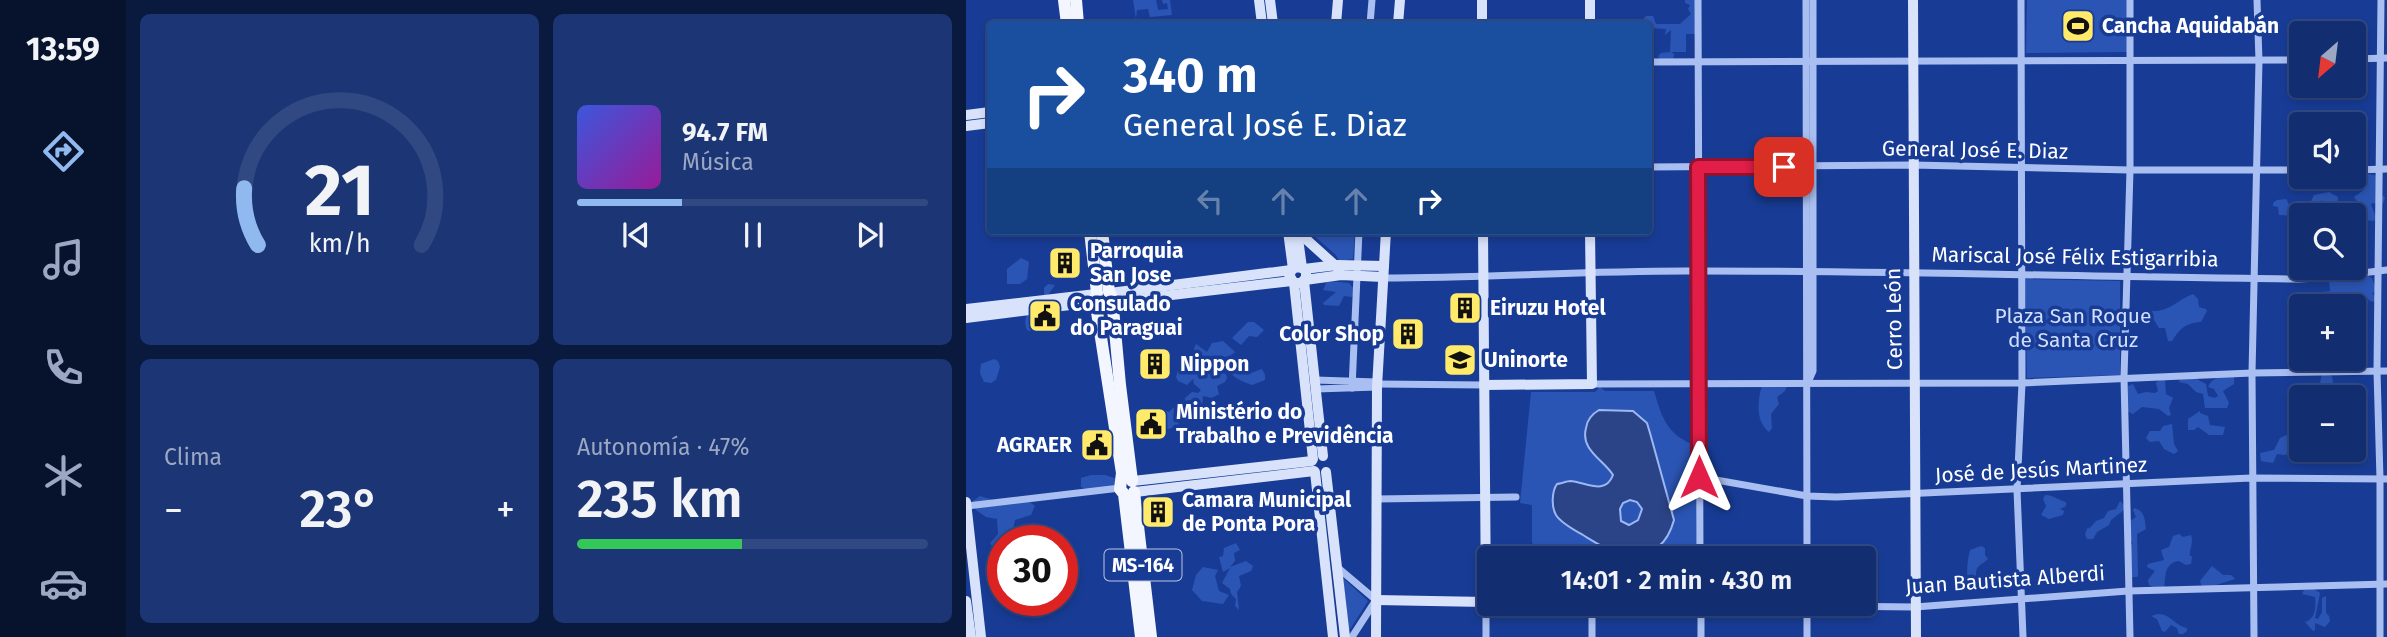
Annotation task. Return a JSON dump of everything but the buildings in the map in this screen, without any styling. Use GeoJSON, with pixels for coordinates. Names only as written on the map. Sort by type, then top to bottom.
{"type":"FeatureCollection","features":[{"type":"Feature","properties":{"kind":"main road"},"geometry":{"type":"LineString","coordinates":[[1064,0],[1067,21]]}},
{"type":"Feature","properties":{"kind":"main road"},"geometry":{"type":"LineString","coordinates":[[1076,0],[1078,21]]}},
{"type":"Feature","properties":{"kind":"main road"},"geometry":{"type":"LineString","coordinates":[[1259,0],[1262,21]]}},
{"type":"Feature","properties":{"kind":"main road"},"geometry":{"type":"LineString","coordinates":[[1270,0],[1273,21]]}},
{"type":"Feature","properties":{"kind":"main road"},"geometry":{"type":"LineString","coordinates":[[1336,21],[1338,0]]}},
{"type":"Feature","properties":{"kind":"main road"},"geometry":{"type":"LineString","coordinates":[[1398,21],[1400,0]]}},
{"type":"Feature","properties":{"kind":"main road"},"geometry":{"type":"LineString","coordinates":[[1482,0],[1482,21]]}},
{"type":"Feature","properties":{"kind":"main road"},"geometry":{"type":"LineString","coordinates":[[1590,0],[1590,21]]}},
{"type":"Feature","properties":{"kind":"main road","name":"Cerro León"},"geometry":{"type":"LineString","coordinates":[[1913,0],[1916,637]]}},
{"type":"Feature","properties":{"kind":"main road"},"geometry":{"type":"LineString","coordinates":[[969,120],[987,113]]}},
{"type":"Feature","properties":{"kind":"main road"},"geometry":{"type":"LineString","coordinates":[[969,120],[987,123]]}},
{"type":"Feature","properties":{"kind":"main road","name":"MS-164"},"geometry":{"type":"LineString","coordinates":[[1091,235],[1103,298],[1151,637]]}},
{"type":"Feature","properties":{"kind":"main road","name":"MS-164"},"geometry":{"type":"LineString","coordinates":[[1102,235],[1103,298]]}},
{"type":"Feature","properties":{"kind":"main road"},"geometry":{"type":"LineString","coordinates":[[1289,235],[1316,385],[1317,465]]}},
{"type":"Feature","properties":{"kind":"main road"},"geometry":{"type":"LineString","coordinates":[[1297,235],[1298,275],[1317,465],[1345,637]]}},
{"type":"Feature","properties":{"kind":"main road"},"geometry":{"type":"LineString","coordinates":[[1301,235],[1339,270]]}},
{"type":"Feature","properties":{"kind":"main road"},"geometry":{"type":"LineString","coordinates":[[1376,637],[1377,384],[1386,235]]}},
{"type":"Feature","properties":{"kind":"main road"},"geometry":{"type":"LineString","coordinates":[[1483,235],[1486,546]]}},
{"type":"Feature","properties":{"kind":"main road"},"geometry":{"type":"LineString","coordinates":[[1484,385],[1592,384],[1590,235]]}},
{"type":"Feature","properties":{"kind":"main road"},"geometry":{"type":"LineString","coordinates":[[966,318],[1103,298],[1339,270],[1383,274]]}},
{"type":"Feature","properties":{"kind":"main road"},"geometry":{"type":"LineString","coordinates":[[966,309],[1103,298]]}},
{"type":"Feature","properties":{"kind":"main road"},"geometry":{"type":"LineString","coordinates":[[1129,487],[1317,465]]}},
{"type":"Feature","properties":{"kind":"main road","name":"MS-164"},"geometry":{"type":"LineString","coordinates":[[1129,487],[1141,637]]}},
{"type":"Feature","properties":{"kind":"main road"},"geometry":{"type":"LineString","coordinates":[[966,505],[981,637]]}},
{"type":"Feature","properties":{"kind":"main road"},"geometry":{"type":"LineString","coordinates":[[1333,564],[1333,637]]}},
{"type":"Feature","properties":{"kind":"main road"},"geometry":{"type":"LineString","coordinates":[[1376,600],[1477,602]]}},
{"type":"Feature","properties":{"kind":"main road"},"geometry":{"type":"LineString","coordinates":[[966,601],[971,637]]}},
{"type":"Feature","properties":{"kind":"street"},"geometry":{"type":"LineString","coordinates":[[1370,21],[1372,0]]}},
{"type":"Feature","properties":{"kind":"street"},"geometry":{"type":"LineString","coordinates":[[1698,0],[1700,546]]}},
{"type":"Feature","properties":{"kind":"street"},"geometry":{"type":"LineString","coordinates":[[2021,0],[2022,383],[2017,490],[2023,637]]}},
{"type":"Feature","properties":{"kind":"street"},"geometry":{"type":"LineString","coordinates":[[2130,0],[2130,170],[2124,377],[2130,637]]}},
{"type":"Feature","properties":{"kind":"street"},"geometry":{"type":"LineString","coordinates":[[2254,637],[2251,478],[2259,61],[2257,0]]}},
{"type":"Feature","properties":{"kind":"street"},"geometry":{"type":"LineString","coordinates":[[2380,637],[2384,584],[2384,479],[2377,371],[2383,270],[2384,58],[2381,0]]}},
{"type":"Feature","properties":{"kind":"street"},"geometry":{"type":"LineString","coordinates":[[1807,546],[1811,223],[1809,2]]}},
{"type":"Feature","properties":{"kind":"street"},"geometry":{"type":"LineString","coordinates":[[2366,59],[2384,58]]}},
{"type":"Feature","properties":{"kind":"street"},"geometry":{"type":"LineString","coordinates":[[1652,62],[2289,60]]}},
{"type":"Feature","properties":{"kind":"street","name":"General José E. Diaz"},"geometry":{"type":"LineString","coordinates":[[1652,167],[1913,165],[2289,170]]}},
{"type":"Feature","properties":{"kind":"street"},"geometry":{"type":"LineString","coordinates":[[1352,385],[1359,235]]}},
{"type":"Feature","properties":{"kind":"street","name":"Mariscal José Félix Estigarribia"},"geometry":{"type":"LineString","coordinates":[[1383,274],[1483,278],[1590,272],[1913,271],[2320,278],[2383,270]]}},
{"type":"Feature","properties":{"kind":"street"},"geometry":{"type":"LineString","coordinates":[[1592,384],[2022,383],[2124,377],[2387,371]]}},
{"type":"Feature","properties":{"kind":"street"},"geometry":{"type":"LineString","coordinates":[[1316,385],[1484,385]]}},
{"type":"Feature","properties":{"kind":"street","name":"José de Jesús Martinez"},"geometry":{"type":"LineString","coordinates":[[1699,477],[1807,496],[1914,495],[2251,478],[2384,479]]}},
{"type":"Feature","properties":{"kind":"street"},"geometry":{"type":"LineString","coordinates":[[966,505],[1129,487]]}},
{"type":"Feature","properties":{"kind":"street"},"geometry":{"type":"LineString","coordinates":[[1376,499],[1516,497]]}},
{"type":"Feature","properties":{"kind":"street"},"geometry":{"type":"LineString","coordinates":[[1333,564],[1376,600],[1352,637]]}},
{"type":"Feature","properties":{"kind":"street","name":"Juan Bautista Alberdi"},"geometry":{"type":"LineString","coordinates":[[1876,607],[1915,607],[2128,591],[2384,584]]}},
{"type":"Feature","properties":{"kind":"street"},"geometry":{"type":"LineString","coordinates":[[1486,637],[1487,616]]}},
{"type":"Feature","properties":{"kind":"street"},"geometry":{"type":"LineString","coordinates":[[1592,616],[1592,637]]}},
{"type":"Feature","properties":{"kind":"street"},"geometry":{"type":"LineString","coordinates":[[1701,616],[1701,637]]}},
{"type":"Feature","properties":{"kind":"street"},"geometry":{"type":"LineString","coordinates":[[1807,616],[1807,637]]}},
{"type":"Feature","properties":{"kind":"green space"},"geometry":{"type":"Polygon","coordinates":[[[1133,0],[1156,0],[1158,10],[1168,9],[1167,3],[1163,4],[1162,0],[1170,0],[1172,15],[1150,17],[1148,9],[1137,10],[1136,19],[1133,0]]]}},
{"type":"Feature","properties":{"kind":"green space"},"geometry":{"type":"Polygon","coordinates":[[[1685,0],[1699,0],[1696,34],[1686,34],[1686,52],[1671,52],[1674,54],[1673,60],[1660,61],[1658,56],[1661,53],[1670,52],[1671,30],[1665,35],[1666,29],[1652,28],[1652,21],[1642,21],[1646,16],[1653,16],[1656,24],[1680,24],[1691,14],[1688,9],[1690,5],[1685,3],[1685,0]]]}},
{"type":"Feature","properties":{"kind":"green space","name":"Cancha Aquidabán"},"geometry":{"type":"Polygon","coordinates":[[[2027,0],[2129,0],[2129,52],[2026,53],[2027,0]]]}},
{"type":"Feature","properties":{"kind":"green space"},"geometry":{"type":"Polygon","coordinates":[[[2366,174],[2378,176],[2377,189],[2385,198],[2382,205],[2371,205],[2376,217],[2374,221],[2366,220],[2366,203],[2358,203],[2354,197],[2364,190],[2366,174]]]}},
{"type":"Feature","properties":{"kind":"green space"},"geometry":{"type":"Polygon","coordinates":[[[2329,192],[2338,197],[2337,203],[2324,203],[2321,200],[2320,203],[2310,203],[2314,195],[2329,192]]]}},
{"type":"Feature","properties":{"kind":"green space"},"geometry":{"type":"Polygon","coordinates":[[[2286,199],[2289,215],[2279,215],[2278,207],[2273,206],[2277,200],[2286,199]]]}},
{"type":"Feature","properties":{"kind":"green space"},"geometry":{"type":"Polygon","coordinates":[[[1313,235],[1355,235],[1353,259],[1339,261],[1336,255],[1313,235]]]}},
{"type":"Feature","properties":{"kind":"green space"},"geometry":{"type":"Polygon","coordinates":[[[1021,258],[1029,262],[1027,279],[1020,284],[1007,284],[1007,269],[1021,258]]]}},
{"type":"Feature","properties":{"kind":"green space"},"geometry":{"type":"Polygon","coordinates":[[[2366,276],[2372,278],[2376,290],[2372,294],[2376,296],[2376,302],[2370,301],[2366,294],[2321,294],[2330,291],[2329,280],[2366,280],[2366,276]]]}},
{"type":"Feature","properties":{"kind":"green space","name":"Plaza San Roque de Santa Cruz"},"geometry":{"type":"Polygon","coordinates":[[[2025,279],[2120,281],[2120,375],[2027,378],[2025,279]]]}},
{"type":"Feature","properties":{"kind":"green space"},"geometry":{"type":"Polygon","coordinates":[[[1327,281],[1349,283],[1355,290],[1352,297],[1344,296],[1339,306],[1324,305],[1336,292],[1323,290],[1327,281]]]}},
{"type":"Feature","properties":{"kind":"green space"},"geometry":{"type":"Polygon","coordinates":[[[1048,284],[1055,285],[1048,295],[1059,312],[1053,320],[1044,317],[1038,326],[1027,330],[1027,315],[1044,298],[1044,288],[1048,284]]]}},
{"type":"Feature","properties":{"kind":"green space"},"geometry":{"type":"Polygon","coordinates":[[[2193,294],[2198,299],[2199,307],[2207,311],[2201,322],[2184,327],[2172,341],[2168,341],[2165,328],[2159,328],[2151,311],[2168,308],[2193,294]]]}},
{"type":"Feature","properties":{"kind":"green space"},"geometry":{"type":"Polygon","coordinates":[[[1248,322],[1254,322],[1264,330],[1257,337],[1249,336],[1241,345],[1232,338],[1248,322]]]}},
{"type":"Feature","properties":{"kind":"green space"},"geometry":{"type":"Polygon","coordinates":[[[1223,341],[1235,352],[1221,358],[1219,372],[1226,374],[1227,378],[1217,386],[1219,394],[1212,398],[1203,396],[1202,408],[1196,408],[1191,400],[1185,401],[1185,398],[1192,392],[1198,393],[1201,390],[1194,384],[1193,379],[1187,385],[1178,381],[1176,377],[1179,367],[1188,360],[1193,363],[1187,369],[1196,366],[1196,344],[1207,352],[1212,343],[1223,341]]]}},
{"type":"Feature","properties":{"kind":"green space"},"geometry":{"type":"Polygon","coordinates":[[[1230,357],[1247,366],[1251,373],[1262,369],[1265,380],[1252,385],[1236,378],[1226,365],[1230,357]]]}},
{"type":"Feature","properties":{"kind":"green space"},"geometry":{"type":"Polygon","coordinates":[[[994,359],[1000,367],[996,380],[991,383],[984,382],[980,373],[981,364],[994,359]]]}},
{"type":"Feature","properties":{"kind":"green space"},"geometry":{"type":"Polygon","coordinates":[[[2322,373],[2332,376],[2336,385],[2321,385],[2322,373]]]}},
{"type":"Feature","properties":{"kind":"green space"},"geometry":{"type":"Polygon","coordinates":[[[2193,377],[2206,384],[2208,396],[2215,398],[2218,396],[2214,389],[2208,387],[2210,383],[2219,377],[2234,377],[2234,384],[2223,391],[2229,403],[2227,408],[2205,408],[2203,394],[2196,392],[2188,384],[2179,382],[2180,379],[2193,377]]]}},
{"type":"Feature","properties":{"kind":"green space"},"geometry":{"type":"Polygon","coordinates":[[[2160,379],[2165,380],[2166,394],[2173,398],[2169,408],[2171,415],[2168,416],[2159,409],[2142,407],[2133,414],[2125,410],[2128,386],[2133,384],[2138,394],[2155,393],[2158,391],[2156,383],[2160,379]]]}},
{"type":"Feature","properties":{"kind":"green space"},"geometry":{"type":"Polygon","coordinates":[[[1762,386],[1787,386],[1777,397],[1779,404],[1771,414],[1772,428],[1769,432],[1762,423],[1759,411],[1762,386]]]}},
{"type":"Feature","properties":{"kind":"green space"},"geometry":{"type":"Polygon","coordinates":[[[1600,387],[1605,391],[1654,391],[1660,410],[1673,432],[1697,446],[1699,546],[1537,546],[1532,543],[1532,505],[1520,503],[1531,392],[1595,392],[1600,387]]]}},
{"type":"Feature","properties":{"kind":"green space"},"geometry":{"type":"Polygon","coordinates":[[[1174,407],[1180,414],[1178,426],[1169,429],[1165,428],[1160,419],[1154,423],[1141,423],[1137,417],[1138,410],[1161,409],[1169,412],[1174,407]]]}},
{"type":"Feature","properties":{"kind":"green space"},"geometry":{"type":"Polygon","coordinates":[[[2200,411],[2208,416],[2210,425],[2225,427],[2223,435],[2209,435],[2198,427],[2188,430],[2188,419],[2200,411]]]}},
{"type":"Feature","properties":{"kind":"green space"},"geometry":{"type":"Polygon","coordinates":[[[2172,424],[2174,444],[2178,451],[2174,454],[2164,449],[2159,441],[2150,442],[2146,438],[2150,431],[2160,431],[2163,426],[2172,424]]]}},
{"type":"Feature","properties":{"kind":"green space"},"geometry":{"type":"Polygon","coordinates":[[[2289,434],[2289,453],[2277,454],[2273,463],[2261,461],[2260,453],[2274,450],[2280,438],[2289,434]]]}},
{"type":"Feature","properties":{"kind":"green space"},"geometry":{"type":"Polygon","coordinates":[[[1105,475],[1117,479],[1118,484],[1095,490],[1081,487],[1081,478],[1105,475]]]}},
{"type":"Feature","properties":{"kind":"green space"},"geometry":{"type":"Polygon","coordinates":[[[2045,495],[2066,502],[2066,506],[2060,509],[2064,511],[2063,515],[2049,519],[2041,515],[2046,506],[2043,499],[2045,495]]]}},
{"type":"Feature","properties":{"kind":"green space"},"geometry":{"type":"Polygon","coordinates":[[[980,496],[993,500],[992,505],[995,506],[1026,499],[1035,506],[1031,515],[1015,520],[1014,525],[997,525],[997,519],[986,517],[976,510],[973,501],[980,496]]]}},
{"type":"Feature","properties":{"kind":"green space"},"geometry":{"type":"Polygon","coordinates":[[[2120,501],[2124,510],[2111,520],[2109,525],[2097,532],[2093,539],[2087,539],[2085,534],[2088,527],[2089,529],[2096,521],[2104,518],[2108,511],[2116,509],[2120,501]]]}},
{"type":"Feature","properties":{"kind":"green space"},"geometry":{"type":"Polygon","coordinates":[[[2134,508],[2142,513],[2146,529],[2137,534],[2138,575],[2128,577],[2129,546],[2133,543],[2129,538],[2130,521],[2136,517],[2134,508]]]}},
{"type":"Feature","properties":{"kind":"green space"},"geometry":{"type":"Polygon","coordinates":[[[2179,534],[2183,537],[2191,535],[2191,564],[2174,562],[2166,572],[2164,588],[2156,589],[2149,585],[2148,580],[2155,571],[2147,567],[2148,564],[2164,560],[2161,550],[2169,547],[2173,536],[2179,534]]]}},
{"type":"Feature","properties":{"kind":"green space"},"geometry":{"type":"Polygon","coordinates":[[[1236,543],[1240,550],[1234,553],[1235,561],[1230,567],[1246,561],[1253,566],[1251,571],[1239,576],[1239,610],[1235,606],[1236,599],[1230,589],[1222,583],[1230,568],[1223,572],[1219,557],[1223,556],[1224,548],[1236,543]]]}},
{"type":"Feature","properties":{"kind":"green space"},"geometry":{"type":"Polygon","coordinates":[[[1981,546],[1985,548],[1988,559],[1978,567],[1977,580],[1969,587],[1967,568],[1970,550],[1981,546]]]}},
{"type":"Feature","properties":{"kind":"green space"},"geometry":{"type":"Polygon","coordinates":[[[2212,566],[2223,575],[2231,575],[2235,579],[2202,587],[2200,581],[2212,566]]]}},
{"type":"Feature","properties":{"kind":"green space"},"geometry":{"type":"Polygon","coordinates":[[[1203,567],[1218,570],[1215,576],[1219,591],[1229,595],[1223,604],[1202,601],[1192,590],[1196,575],[1203,567]]]}},
{"type":"Feature","properties":{"kind":"green space"},"geometry":{"type":"Polygon","coordinates":[[[1343,578],[1368,601],[1349,631],[1343,578]]]}},
{"type":"Feature","properties":{"kind":"green space"},"geometry":{"type":"Polygon","coordinates":[[[2314,589],[2320,593],[2315,618],[2318,619],[2322,612],[2322,598],[2326,596],[2326,613],[2330,621],[2325,627],[2315,623],[2313,631],[2305,622],[2313,615],[2315,597],[2302,594],[2304,590],[2314,589]]]}},
{"type":"Feature","properties":{"kind":"green space"},"geometry":{"type":"Polygon","coordinates":[[[2158,614],[2187,628],[2187,631],[2179,634],[2177,628],[2171,625],[2165,632],[2162,631],[2157,619],[2151,616],[2158,614]]]}},
{"type":"Feature","properties":{"kind":"shaded area"},"geometry":{"type":"Polygon","coordinates":[[[1599,410],[1633,411],[1647,423],[1674,520],[1670,532],[1659,546],[1601,546],[1568,526],[1554,511],[1553,499],[1557,484],[1570,481],[1600,486],[1610,481],[1613,475],[1586,443],[1590,418],[1599,410]],[[1630,500],[1623,503],[1620,509],[1621,521],[1629,525],[1638,520],[1642,509],[1637,502],[1630,500]]]}},
{"type":"Feature","properties":{"kind":"place","name":"Cancha Aquidabán"},"geometry":{"type":"Point","coordinates":[2078,26]}},
{"type":"Feature","properties":{"kind":"place","name":"Parroquia San Jose"},"geometry":{"type":"Point","coordinates":[1065,263]}},
{"type":"Feature","properties":{"kind":"place","name":"Eiruzu Hotel"},"geometry":{"type":"Point","coordinates":[1465,308]}},
{"type":"Feature","properties":{"kind":"place","name":"Consulado do Paraguai"},"geometry":{"type":"Point","coordinates":[1045,316]}},
{"type":"Feature","properties":{"kind":"place","name":"Color Shop"},"geometry":{"type":"Point","coordinates":[1408,334]}},
{"type":"Feature","properties":{"kind":"place","name":"Uninorte"},"geometry":{"type":"Point","coordinates":[1460,360]}},
{"type":"Feature","properties":{"kind":"place","name":"Nippon"},"geometry":{"type":"Point","coordinates":[1155,364]}},
{"type":"Feature","properties":{"kind":"place","name":"Ministério do Trabalho e Previdência"},"geometry":{"type":"Point","coordinates":[1151,424]}},
{"type":"Feature","properties":{"kind":"place","name":"AGRAER"},"geometry":{"type":"Point","coordinates":[1097,445]}},
{"type":"Feature","properties":{"kind":"place","name":"Camara Municipal de Ponta Pora"},"geometry":{"type":"Point","coordinates":[1158,512]}},
{"type":"Feature","properties":{"kind":"route"},"geometry":{"type":"LineString","coordinates":[[1699,477],[1698,167],[1784,167]]}}]}
